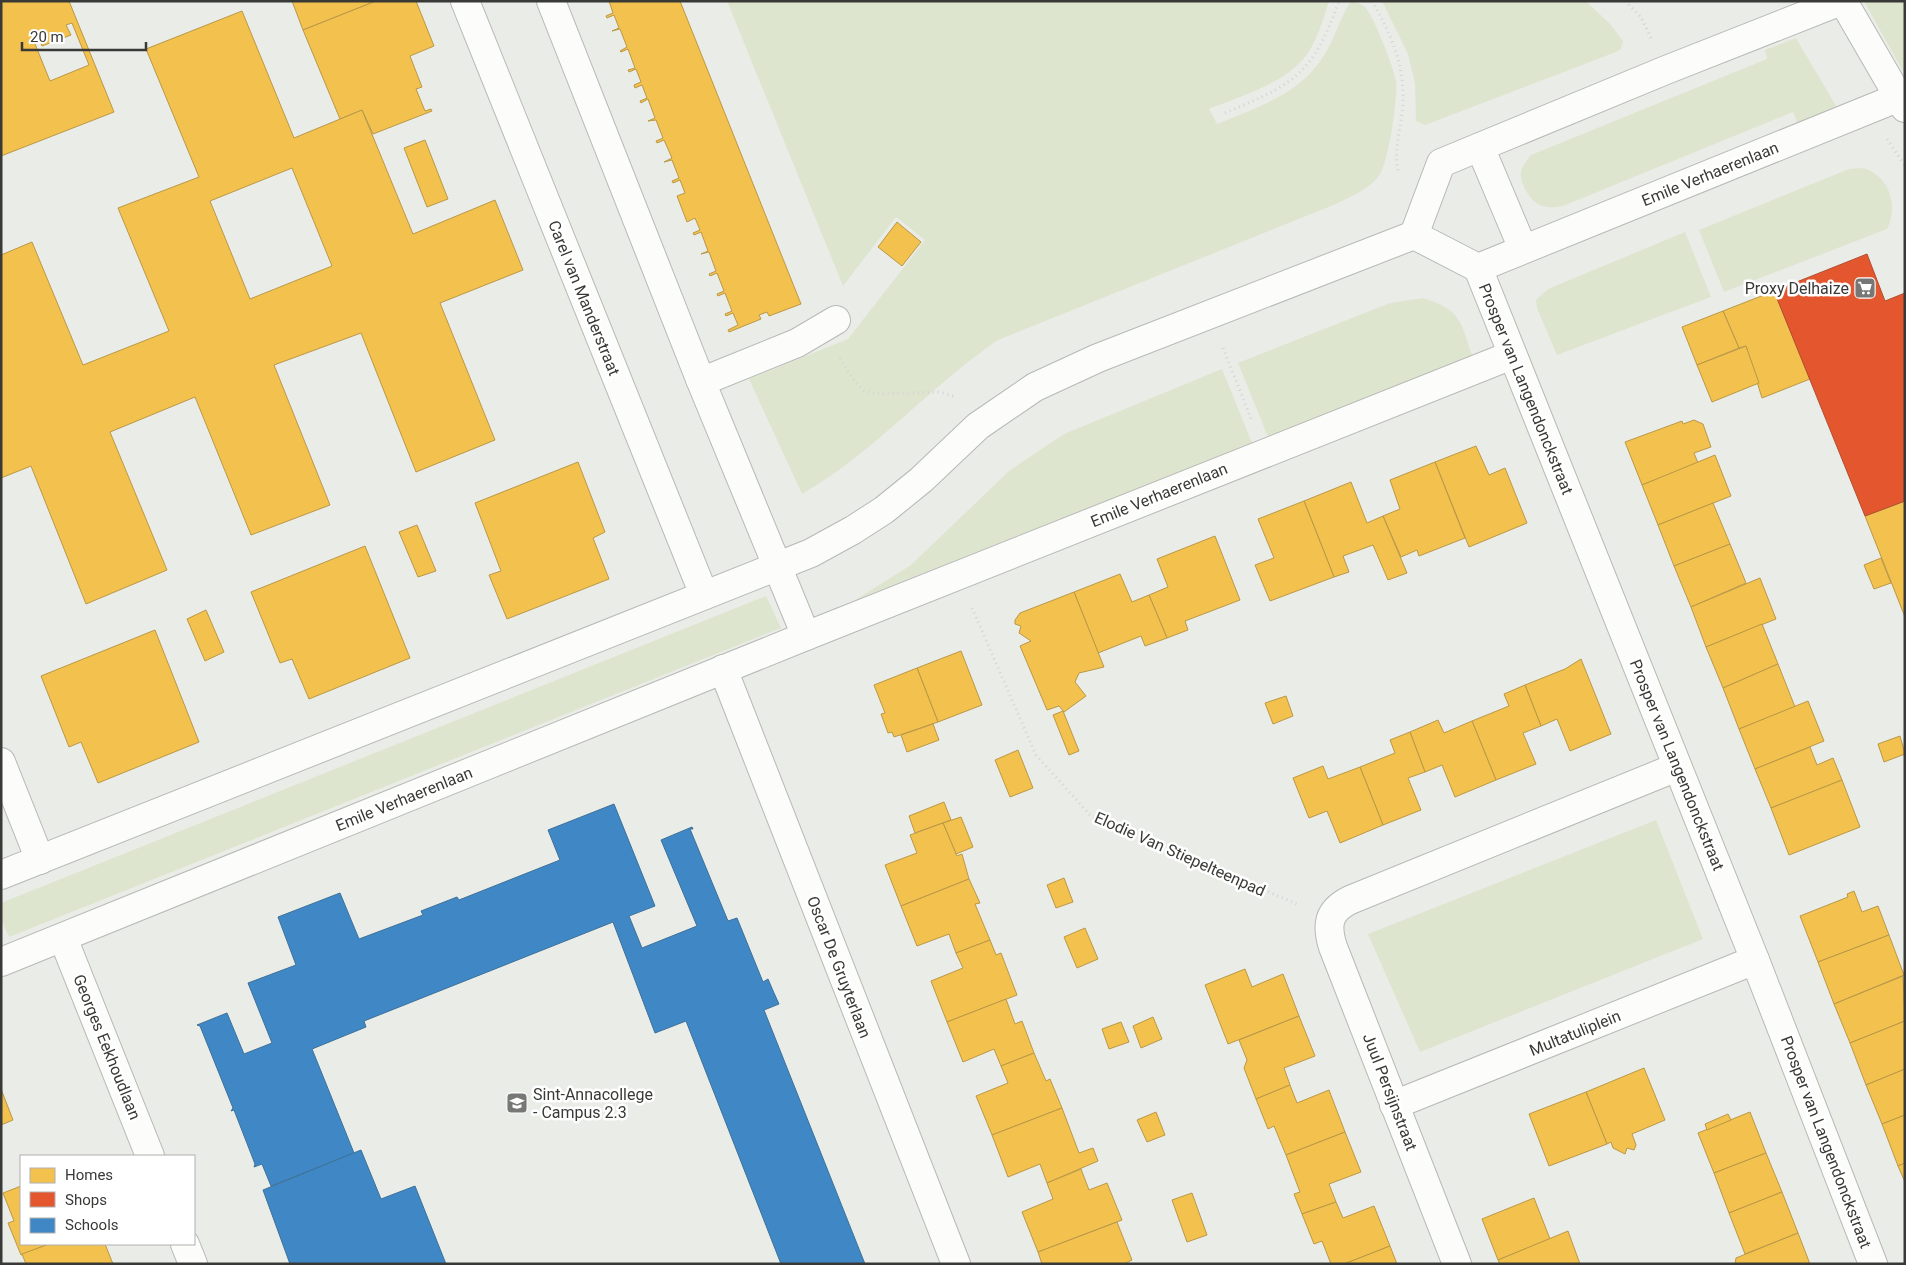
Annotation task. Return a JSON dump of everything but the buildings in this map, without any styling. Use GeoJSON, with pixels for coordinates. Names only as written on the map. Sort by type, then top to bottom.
{"type":"FeatureCollection","features":[{"type":"Feature","properties":{"kind":"street","name":"Carel van Manderstraat"},"geometry":{"type":"LineString","coordinates":[[465,1],[704,595]]}},
{"type":"Feature","properties":{"kind":"street"},"geometry":{"type":"LineString","coordinates":[[551,1],[700,379],[806,636]]}},
{"type":"Feature","properties":{"kind":"street"},"geometry":{"type":"LineString","coordinates":[[1,875],[810,553],[853,530],[884,510],[921,480],[978,426],[1035,388],[1098,358],[1414,235],[1441,164],[1666,70],[1842,1],[1901,103]]}},
{"type":"Feature","properties":{"kind":"street","name":"Emile Verhaerenlaan"},"geometry":{"type":"LineString","coordinates":[[1478,268],[1901,103]]}},
{"type":"Feature","properties":{"kind":"street"},"geometry":{"type":"LineString","coordinates":[[1480,147],[1523,249]]}},
{"type":"Feature","properties":{"kind":"street"},"geometry":{"type":"LineString","coordinates":[[1414,235],[1478,268]]}},
{"type":"Feature","properties":{"kind":"street","name":"Prosper van Langendonckstraat"},"geometry":{"type":"LineString","coordinates":[[1478,268],[1755,960],[1873,1264]]}},
{"type":"Feature","properties":{"kind":"street"},"geometry":{"type":"LineString","coordinates":[[700,379],[713,377],[797,343],[829,324]]}},
{"type":"Feature","properties":{"kind":"street","name":"Emile Verhaerenlaan"},"geometry":{"type":"LineString","coordinates":[[1,962],[723,669],[1512,354]]}},
{"type":"Feature","properties":{"kind":"street","name":"Oscar De Gruyterlaan"},"geometry":{"type":"LineString","coordinates":[[723,669],[956,1264]]}},
{"type":"Feature","properties":{"kind":"street"},"geometry":{"type":"LineString","coordinates":[[1,762],[40,860]]}},
{"type":"Feature","properties":{"kind":"street"},"geometry":{"type":"LineString","coordinates":[[1331,919],[1339,906],[1350,900],[1678,767]]}},
{"type":"Feature","properties":{"kind":"street","name":"Juul Persijnstraat"},"geometry":{"type":"LineString","coordinates":[[1331,919],[1328,932],[1333,947],[1457,1264]]}},
{"type":"Feature","properties":{"kind":"street","name":"Georges Eekhoudlaan"},"geometry":{"type":"LineString","coordinates":[[63,938],[150,1155]]}},
{"type":"Feature","properties":{"kind":"street","name":"Multatuliplein"},"geometry":{"type":"LineString","coordinates":[[1394,1105],[1755,960]]}},
{"type":"Feature","properties":{"kind":"street"},"geometry":{"type":"LineString","coordinates":[[185,1245],[193,1264]]}},
{"type":"Feature","properties":{"kind":"path"},"geometry":{"type":"LineString","coordinates":[[1225,114],[1269,94],[1290,82],[1306,68],[1328,32],[1339,1]]}},
{"type":"Feature","properties":{"kind":"path"},"geometry":{"type":"LineString","coordinates":[[1372,1],[1390,33],[1402,69],[1404,99],[1395,159],[1400,178]]}},
{"type":"Feature","properties":{"kind":"path"},"geometry":{"type":"LineString","coordinates":[[1625,1],[1641,17],[1666,70]]}},
{"type":"Feature","properties":{"kind":"path"},"geometry":{"type":"LineString","coordinates":[[1210,315],[1264,453]]}},
{"type":"Feature","properties":{"kind":"path"},"geometry":{"type":"LineString","coordinates":[[829,324],[853,379],[864,391],[881,394],[939,392],[1002,410]]}},
{"type":"Feature","properties":{"kind":"path","name":"Elodie Van Stiepelteenpad"},"geometry":{"type":"LineString","coordinates":[[958,576],[1036,755],[1091,816],[1331,919]]}},
{"type":"Feature","properties":{"kind":"green space"},"geometry":{"type":"Polygon","coordinates":[[[727,1],[1329,1],[1316,37],[1303,60],[1292,70],[1266,86],[1209,109],[1217,124],[1274,100],[1300,83],[1326,53],[1351,1],[1364,6],[1369,12],[1383,42],[1396,81],[1396,100],[1390,143],[1380,174],[1372,184],[1348,198],[998,340],[973,358],[854,459],[802,494],[749,379],[848,339],[925,240],[896,217],[843,286],[727,1]]]}},
{"type":"Feature","properties":{"kind":"green space"},"geometry":{"type":"Polygon","coordinates":[[[1382,1],[1586,1],[1611,25],[1623,41],[1621,49],[1616,52],[1425,125],[1416,121],[1415,83],[1408,54],[1382,1]]]}},
{"type":"Feature","properties":{"kind":"green space"},"geometry":{"type":"Polygon","coordinates":[[[1865,1],[1905,1],[1905,75],[1865,3],[1865,1]]]}},
{"type":"Feature","properties":{"kind":"green space"},"geometry":{"type":"Polygon","coordinates":[[[1796,38],[1839,111],[1799,126],[1793,112],[1563,206],[1550,207],[1539,205],[1527,193],[1521,174],[1524,165],[1531,155],[1767,59],[1765,50],[1796,38]]]}},
{"type":"Feature","properties":{"kind":"green space"},"geometry":{"type":"Polygon","coordinates":[[[1863,168],[1879,177],[1889,192],[1892,201],[1892,211],[1887,229],[1724,292],[1699,230],[1849,169],[1863,168]]]}},
{"type":"Feature","properties":{"kind":"green space"},"geometry":{"type":"Polygon","coordinates":[[[1685,232],[1711,297],[1557,355],[1537,308],[1536,300],[1548,289],[1685,232]]]}},
{"type":"Feature","properties":{"kind":"green space"},"geometry":{"type":"Polygon","coordinates":[[[1423,298],[1436,302],[1452,312],[1465,333],[1472,355],[1268,437],[1238,363],[1390,303],[1423,298]]]}},
{"type":"Feature","properties":{"kind":"green space"},"geometry":{"type":"Polygon","coordinates":[[[1222,369],[1252,443],[855,600],[911,565],[1009,471],[1064,434],[1222,369]]]}},
{"type":"Feature","properties":{"kind":"green space"},"geometry":{"type":"Polygon","coordinates":[[[766,596],[781,628],[9,937],[1,919],[1,903],[766,596]]]}},
{"type":"Feature","properties":{"kind":"green space"},"geometry":{"type":"Polygon","coordinates":[[[1656,820],[1703,939],[1420,1052],[1368,934],[1656,820]]]}},
{"type":"Feature","properties":{"kind":"place","name":"Proxy Delhaize"},"geometry":{"type":"Point","coordinates":[1865,288]}},
{"type":"Feature","properties":{"kind":"place","name":"Sint-Annacollege - Campus 2.3"},"geometry":{"type":"Point","coordinates":[517,1103]}}]}
